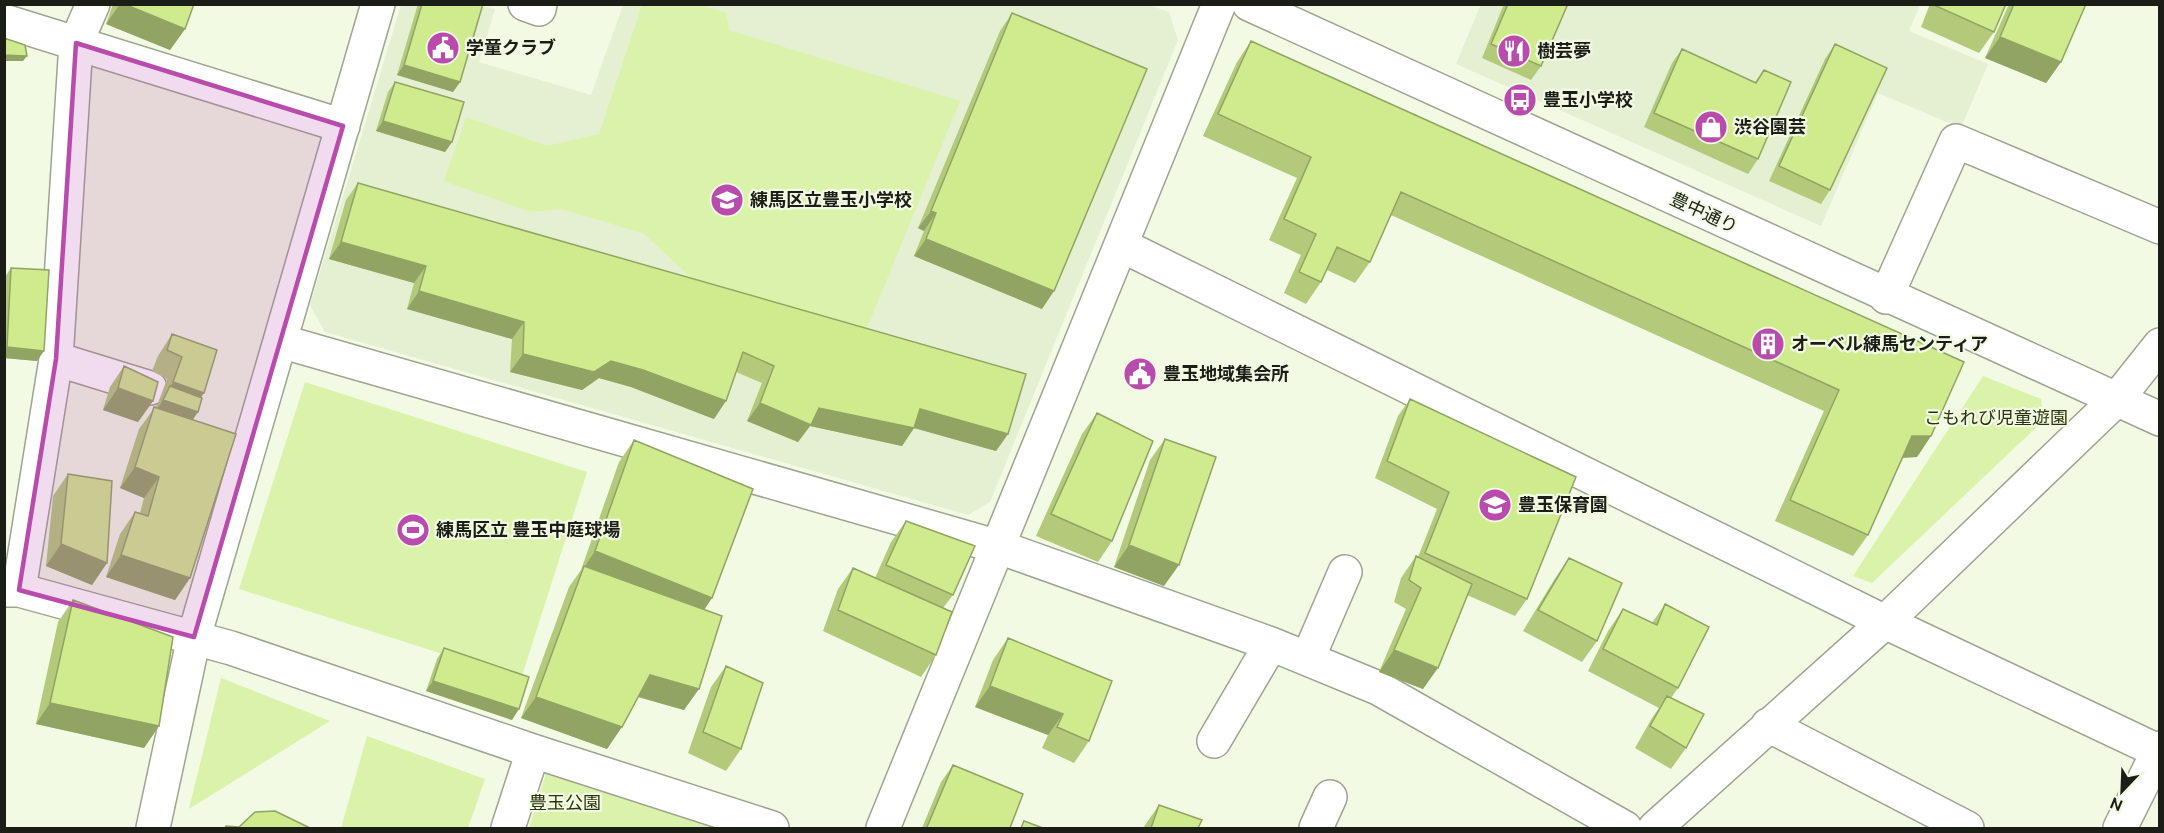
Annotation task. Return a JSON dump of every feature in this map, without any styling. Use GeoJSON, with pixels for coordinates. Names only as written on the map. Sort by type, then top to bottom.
{"type":"FeatureCollection","features":[{"type":"Feature","properties":{"kind":"street"},"geometry":{"type":"LineString","coordinates":[[93,4],[76,44],[56,359],[12,590],[194,637],[533,751],[772,828]]}},
{"type":"Feature","properties":{"kind":"street"},"geometry":{"type":"LineString","coordinates":[[153,828],[194,637],[378,4]]}},
{"type":"Feature","properties":{"kind":"street"},"geometry":{"type":"LineString","coordinates":[[525,4],[539,9],[540,4]]}},
{"type":"Feature","properties":{"kind":"street"},"geometry":{"type":"LineString","coordinates":[[883,828],[1219,4]]}},
{"type":"Feature","properties":{"kind":"street","name":"豊中通り"},"geometry":{"type":"LineString","coordinates":[[1249,4],[1886,297],[2160,419]]}},
{"type":"Feature","properties":{"kind":"street"},"geometry":{"type":"LineString","coordinates":[[4,21],[343,126]]}},
{"type":"Feature","properties":{"kind":"street"},"geometry":{"type":"LineString","coordinates":[[1886,297],[1956,141],[2160,227]]}},
{"type":"Feature","properties":{"kind":"street"},"geometry":{"type":"LineString","coordinates":[[1121,245],[1884,622],[2159,750],[2120,828]]}},
{"type":"Feature","properties":{"kind":"street"},"geometry":{"type":"LineString","coordinates":[[280,341],[999,547],[1272,644],[1378,688],[1625,828]]}},
{"type":"Feature","properties":{"kind":"street"},"geometry":{"type":"LineString","coordinates":[[1655,828],[1884,622],[2117,399],[2160,345]]}},
{"type":"Feature","properties":{"kind":"street"},"geometry":{"type":"LineString","coordinates":[[56,359],[150,388]]}},
{"type":"Feature","properties":{"kind":"street"},"geometry":{"type":"LineString","coordinates":[[1308,658],[1346,572]]}},
{"type":"Feature","properties":{"kind":"street"},"geometry":{"type":"LineString","coordinates":[[1214,741],[1272,644]]}},
{"type":"Feature","properties":{"kind":"street"},"geometry":{"type":"LineString","coordinates":[[1768,725],[1967,828]]}},
{"type":"Feature","properties":{"kind":"street"},"geometry":{"type":"LineString","coordinates":[[508,828],[533,751]]}},
{"type":"Feature","properties":{"kind":"street"},"geometry":{"type":"LineString","coordinates":[[1316,828],[1330,797]]}},
{"type":"Feature","properties":{"kind":"highlighted area"},"geometry":{"type":"Polygon","coordinates":[[[76,43],[343,126],[194,637],[19,590],[56,359],[76,43]]]}},
{"type":"Feature","properties":{"kind":"shaded area","name":"渋谷園芸"},"geometry":{"type":"Polygon","coordinates":[[[1481,4],[1920,5],[1909,31],[1988,64],[1961,128],[1878,93],[1821,226],[1456,64],[1481,4]]]}},
{"type":"Feature","properties":{"kind":"shaded area","name":"練馬区立豊玉小学校"},"geometry":{"type":"Polygon","coordinates":[[[401,5],[479,5],[495,9],[479,62],[591,95],[623,5],[1149,5],[1169,12],[1178,40],[990,502],[968,515],[325,332],[310,305],[401,5]]]}},
{"type":"Feature","properties":{"kind":"green space"},"geometry":{"type":"Polygon","coordinates":[[[642,5],[701,5],[726,13],[729,30],[960,101],[867,328],[695,281],[643,233],[561,209],[531,212],[444,181],[466,117],[547,146],[599,134],[642,5]]]}},
{"type":"Feature","properties":{"kind":"green space","name":"こもれび児童遊園"},"geometry":{"type":"Polygon","coordinates":[[[1983,376],[2041,399],[2043,421],[1872,583],[1853,576],[1983,376]]]}},
{"type":"Feature","properties":{"kind":"green space","name":"練馬区立 豊玉中庭球場"},"geometry":{"type":"Polygon","coordinates":[[[305,382],[587,472],[521,679],[239,589],[305,382]]]}},
{"type":"Feature","properties":{"kind":"green space"},"geometry":{"type":"Polygon","coordinates":[[[221,678],[330,721],[189,809],[221,678]]]}},
{"type":"Feature","properties":{"kind":"green space"},"geometry":{"type":"Polygon","coordinates":[[[367,736],[485,779],[468,828],[341,828],[367,736]]]}},
{"type":"Feature","properties":{"kind":"green space","name":"豊玉公園"},"geometry":{"type":"Polygon","coordinates":[[[547,770],[719,828],[529,828],[547,770]]]}},
{"type":"Feature","properties":{"kind":"building"},"geometry":{"type":"Polygon","coordinates":[[[124,4],[194,4],[185,29],[124,4]]]}},
{"type":"Feature","properties":{"kind":"building"},"geometry":{"type":"Polygon","coordinates":[[[422,4],[483,4],[460,82],[404,65],[422,4]]]}},
{"type":"Feature","properties":{"kind":"building"},"geometry":{"type":"Polygon","coordinates":[[[1508,4],[1564,4],[1567,6],[1541,66],[1491,44],[1508,4]]]}},
{"type":"Feature","properties":{"kind":"building"},"geometry":{"type":"Polygon","coordinates":[[[1937,4],[2006,4],[1994,32],[1936,6],[1937,4]]]}},
{"type":"Feature","properties":{"kind":"building"},"geometry":{"type":"Polygon","coordinates":[[[2014,4],[2086,4],[2061,62],[2000,37],[2014,4]]]}},
{"type":"Feature","properties":{"kind":"building"},"geometry":{"type":"Polygon","coordinates":[[[1012,13],[1147,69],[1054,291],[926,239],[936,213],[931,211],[1012,13]]]}},
{"type":"Feature","properties":{"kind":"building"},"geometry":{"type":"Polygon","coordinates":[[[4,38],[25,45],[27,56],[4,55],[4,38]]]}},
{"type":"Feature","properties":{"kind":"building","name":"オーベル練馬センティア"},"geometry":{"type":"Polygon","coordinates":[[[1251,41],[1964,362],[1931,436],[1912,436],[1868,535],[1790,500],[1839,390],[1401,192],[1370,262],[1337,247],[1321,282],[1299,272],[1316,234],[1284,219],[1311,157],[1218,114],[1251,41]]]}},
{"type":"Feature","properties":{"kind":"building"},"geometry":{"type":"Polygon","coordinates":[[[1835,44],[1887,68],[1830,190],[1779,166],[1835,44]]]}},
{"type":"Feature","properties":{"kind":"building"},"geometry":{"type":"Polygon","coordinates":[[[1682,49],[1756,83],[1764,70],[1791,82],[1758,159],[1654,113],[1682,49]]]}},
{"type":"Feature","properties":{"kind":"building"},"geometry":{"type":"Polygon","coordinates":[[[395,82],[464,102],[452,142],[383,121],[395,82]]]}},
{"type":"Feature","properties":{"kind":"building"},"geometry":{"type":"Polygon","coordinates":[[[358,183],[1026,374],[1008,434],[920,409],[914,428],[819,408],[811,425],[760,403],[774,366],[743,352],[726,401],[643,370],[611,361],[594,372],[523,354],[524,322],[419,291],[426,266],[341,242],[358,183]]]}},
{"type":"Feature","properties":{"kind":"building"},"geometry":{"type":"Polygon","coordinates":[[[11,268],[49,270],[44,351],[7,347],[11,268]]]}},
{"type":"Feature","properties":{"kind":"building"},"geometry":{"type":"Polygon","coordinates":[[[172,334],[217,350],[204,393],[173,382],[182,357],[167,350],[172,334]]]}},
{"type":"Feature","properties":{"kind":"building"},"geometry":{"type":"Polygon","coordinates":[[[124,366],[158,382],[153,401],[118,388],[124,366]]]}},
{"type":"Feature","properties":{"kind":"building"},"geometry":{"type":"Polygon","coordinates":[[[170,386],[202,398],[198,412],[163,400],[170,386]]]}},
{"type":"Feature","properties":{"kind":"building"},"geometry":{"type":"Polygon","coordinates":[[[1410,399],[1576,477],[1527,599],[1425,553],[1449,492],[1387,461],[1410,399]]]}},
{"type":"Feature","properties":{"kind":"building"},"geometry":{"type":"Polygon","coordinates":[[[154,407],[236,434],[190,578],[121,555],[135,512],[148,516],[159,477],[135,467],[154,407]]]}},
{"type":"Feature","properties":{"kind":"building"},"geometry":{"type":"Polygon","coordinates":[[[1097,413],[1153,441],[1112,541],[1051,514],[1097,413]]]}},
{"type":"Feature","properties":{"kind":"building"},"geometry":{"type":"Polygon","coordinates":[[[1165,439],[1216,457],[1179,565],[1129,545],[1165,439]]]}},
{"type":"Feature","properties":{"kind":"building"},"geometry":{"type":"Polygon","coordinates":[[[634,440],[753,489],[712,598],[595,551],[634,440]]]}},
{"type":"Feature","properties":{"kind":"building"},"geometry":{"type":"Polygon","coordinates":[[[68,474],[112,481],[107,563],[61,544],[68,474]]]}},
{"type":"Feature","properties":{"kind":"building"},"geometry":{"type":"Polygon","coordinates":[[[906,521],[975,546],[953,595],[886,565],[906,521]]]}},
{"type":"Feature","properties":{"kind":"building"},"geometry":{"type":"Polygon","coordinates":[[[1416,556],[1472,584],[1438,668],[1394,650],[1421,588],[1409,580],[1416,556]]]}},
{"type":"Feature","properties":{"kind":"building"},"geometry":{"type":"Polygon","coordinates":[[[1569,558],[1622,583],[1597,641],[1538,610],[1569,558]]]}},
{"type":"Feature","properties":{"kind":"building"},"geometry":{"type":"Polygon","coordinates":[[[584,566],[722,616],[699,689],[650,675],[622,727],[536,697],[584,566]]]}},
{"type":"Feature","properties":{"kind":"building"},"geometry":{"type":"Polygon","coordinates":[[[853,568],[952,612],[936,655],[838,610],[853,568]]]}},
{"type":"Feature","properties":{"kind":"building"},"geometry":{"type":"Polygon","coordinates":[[[73,600],[173,637],[159,726],[50,703],[73,600]]]}},
{"type":"Feature","properties":{"kind":"building"},"geometry":{"type":"Polygon","coordinates":[[[1665,604],[1709,627],[1678,688],[1603,649],[1623,609],[1657,625],[1665,604]]]}},
{"type":"Feature","properties":{"kind":"building"},"geometry":{"type":"Polygon","coordinates":[[[1008,638],[1112,681],[1089,741],[1057,727],[1063,714],[990,686],[1008,638]]]}},
{"type":"Feature","properties":{"kind":"building"},"geometry":{"type":"Polygon","coordinates":[[[444,648],[529,677],[519,709],[433,681],[444,648]]]}},
{"type":"Feature","properties":{"kind":"building"},"geometry":{"type":"Polygon","coordinates":[[[726,666],[763,683],[741,749],[703,732],[726,666]]]}},
{"type":"Feature","properties":{"kind":"building"},"geometry":{"type":"Polygon","coordinates":[[[1667,696],[1704,714],[1686,748],[1650,726],[1667,696]]]}},
{"type":"Feature","properties":{"kind":"building"},"geometry":{"type":"Polygon","coordinates":[[[953,765],[1023,794],[1010,828],[927,827],[953,765]]]}},
{"type":"Feature","properties":{"kind":"building"},"geometry":{"type":"Polygon","coordinates":[[[1159,805],[1202,820],[1198,828],[1151,828],[1159,805]]]}},
{"type":"Feature","properties":{"kind":"building"},"geometry":{"type":"Polygon","coordinates":[[[275,811],[310,828],[225,828],[226,826],[239,827],[255,812],[275,811]]]}},
{"type":"Feature","properties":{"kind":"building"},"geometry":{"type":"Polygon","coordinates":[[[1024,821],[1043,828],[1021,828],[1024,821]]]}},
{"type":"Feature","properties":{"kind":"place","name":"学童クラブ"},"geometry":{"type":"Point","coordinates":[443,48]}},
{"type":"Feature","properties":{"kind":"place","name":"樹芸夢"},"geometry":{"type":"Point","coordinates":[1514,51]}},
{"type":"Feature","properties":{"kind":"place","name":"豊玉小学校"},"geometry":{"type":"Point","coordinates":[1520,100]}},
{"type":"Feature","properties":{"kind":"place","name":"渋谷園芸"},"geometry":{"type":"Point","coordinates":[1711,127]}},
{"type":"Feature","properties":{"kind":"place","name":"練馬区立豊玉小学校"},"geometry":{"type":"Point","coordinates":[727,200]}},
{"type":"Feature","properties":{"kind":"place","name":"オーベル練馬センティア"},"geometry":{"type":"Point","coordinates":[1768,344]}},
{"type":"Feature","properties":{"kind":"place","name":"豊玉地域集会所"},"geometry":{"type":"Point","coordinates":[1140,374]}},
{"type":"Feature","properties":{"kind":"place","name":"豊玉保育園"},"geometry":{"type":"Point","coordinates":[1495,505]}},
{"type":"Feature","properties":{"kind":"place","name":"練馬区立 豊玉中庭球場"},"geometry":{"type":"Point","coordinates":[413,530]}}]}
